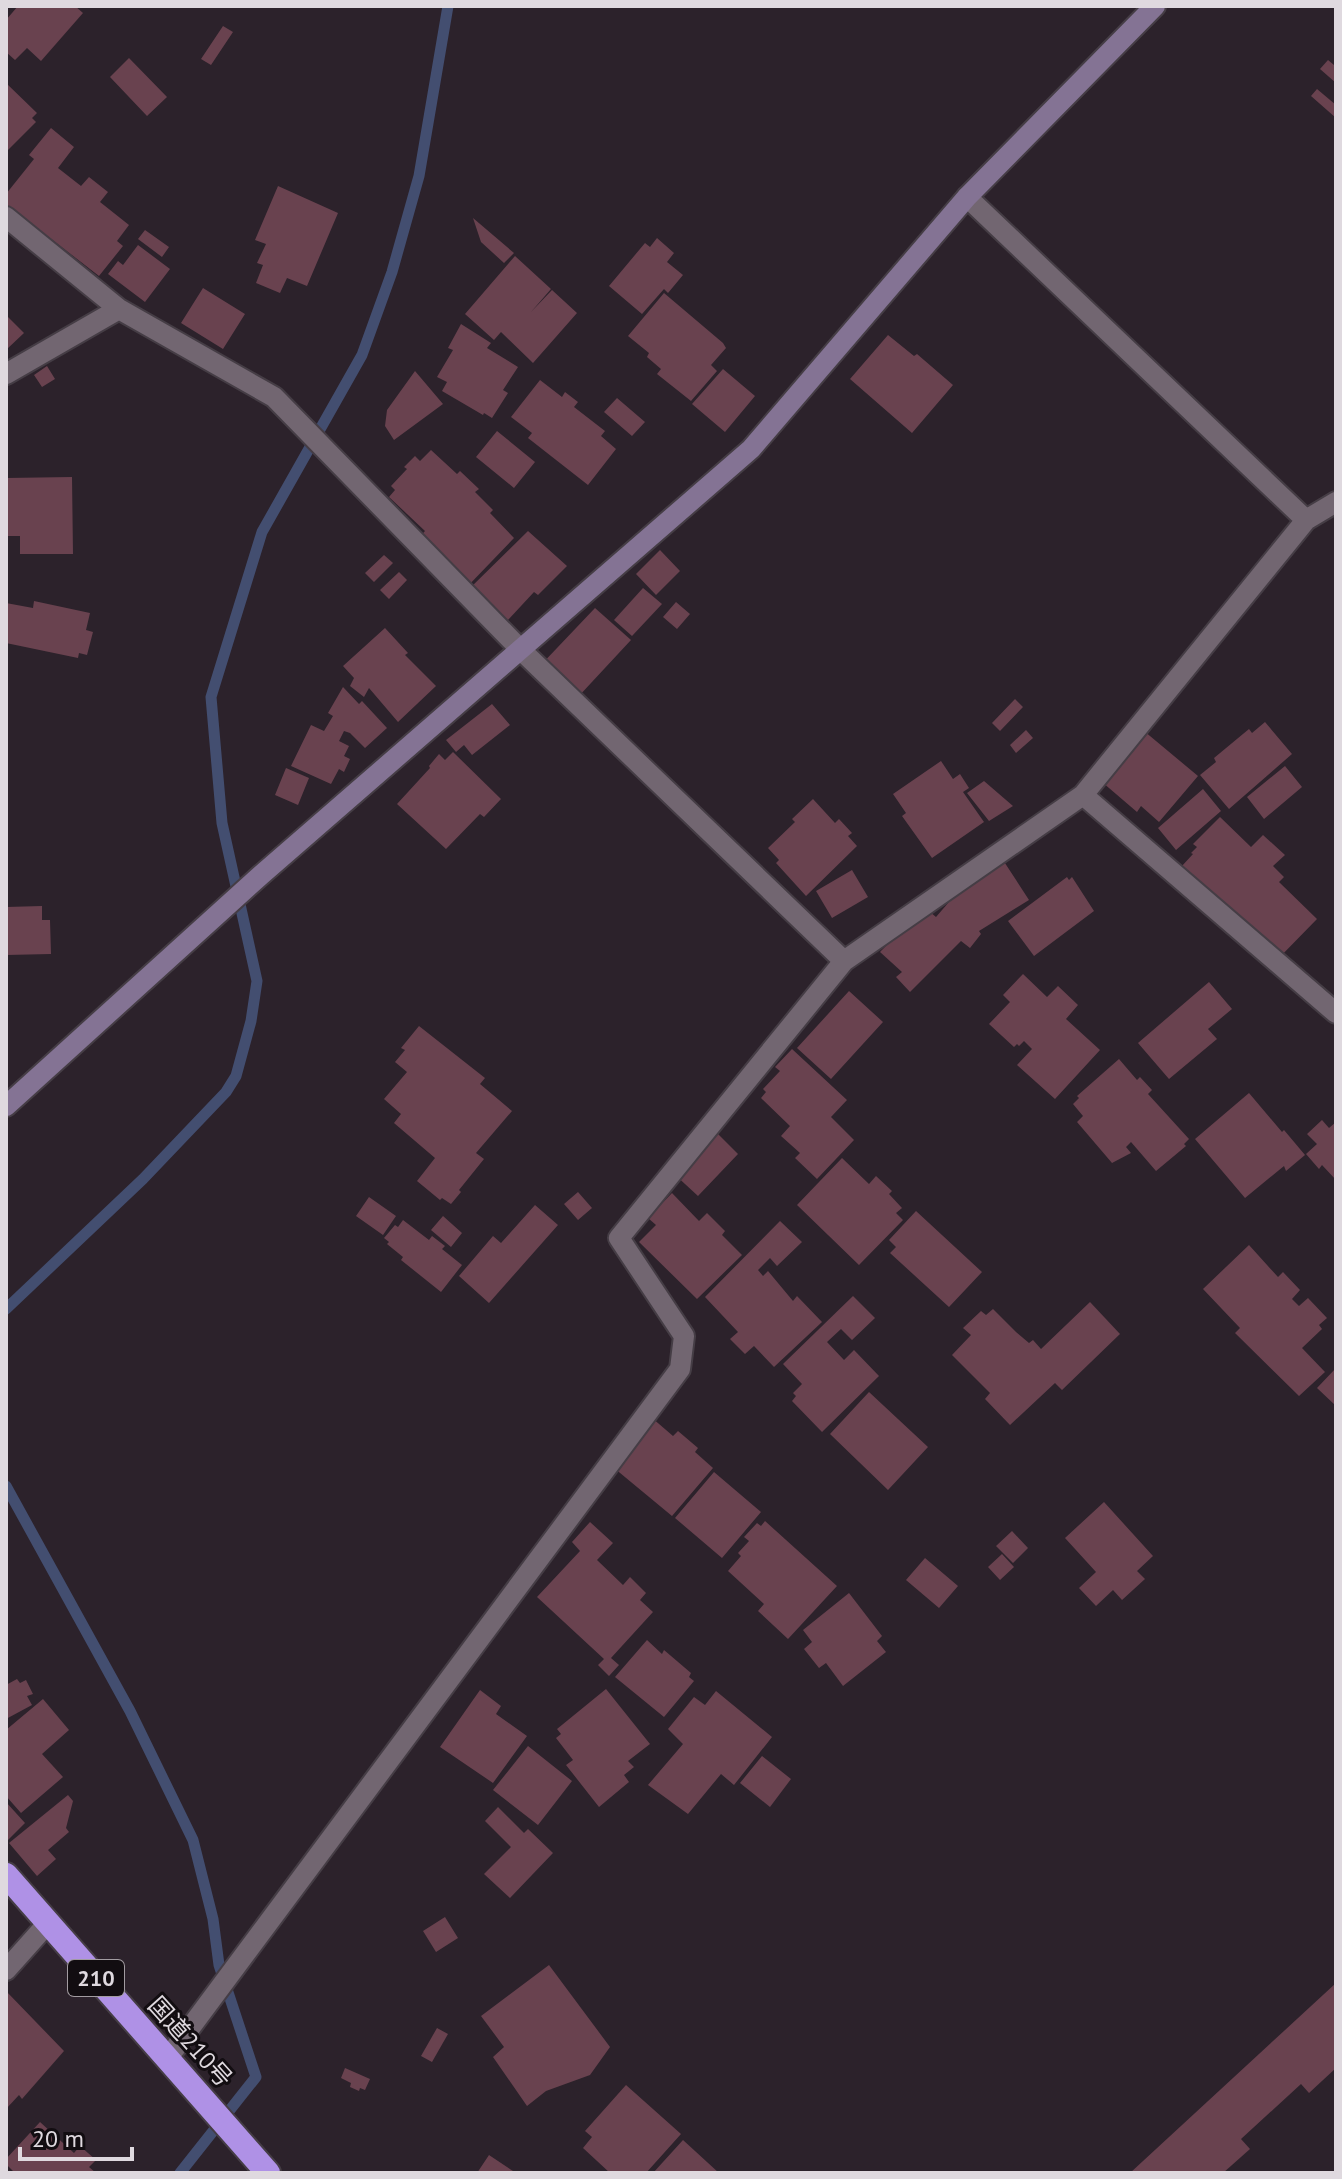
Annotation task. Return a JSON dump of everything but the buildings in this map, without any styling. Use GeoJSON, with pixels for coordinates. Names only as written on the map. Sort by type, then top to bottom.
{"type":"FeatureCollection","features":[{"type":"Feature","properties":{"kind":"highway","name":"国道210号"},"geometry":{"type":"LineString","coordinates":[[6,1875],[268,2173]]}},
{"type":"Feature","properties":{"kind":"street"},"geometry":{"type":"LineString","coordinates":[[6,1106],[261,875],[751,449],[967,197],[1155,6]]}},
{"type":"Feature","properties":{"kind":"street"},"geometry":{"type":"LineString","coordinates":[[967,197],[1306,520]]}},
{"type":"Feature","properties":{"kind":"street"},"geometry":{"type":"LineString","coordinates":[[6,217],[119,309],[274,397],[522,651],[844,961]]}},
{"type":"Feature","properties":{"kind":"street"},"geometry":{"type":"LineString","coordinates":[[6,374],[119,309]]}},
{"type":"Feature","properties":{"kind":"street"},"geometry":{"type":"LineString","coordinates":[[167,2059],[680,1369],[684,1336],[619,1238],[844,961],[1083,795],[1306,520],[1336,502]]}},
{"type":"Feature","properties":{"kind":"street"},"geometry":{"type":"LineString","coordinates":[[1083,795],[1336,1013]]}},
{"type":"Feature","properties":{"kind":"street"},"geometry":{"type":"LineString","coordinates":[[6,1970],[48,1923]]}},
{"type":"Feature","properties":{"kind":"waterway"},"geometry":{"type":"LineString","coordinates":[[6,1309],[143,1179],[226,1092],[236,1076],[251,1021],[257,981],[222,823],[211,697],[262,532],[362,355],[392,272],[419,176],[448,6]]}},
{"type":"Feature","properties":{"kind":"waterway"},"geometry":{"type":"LineString","coordinates":[[6,1486],[130,1711],[193,1840],[213,1919],[219,1965],[256,2077],[180,2173]]}}]}
